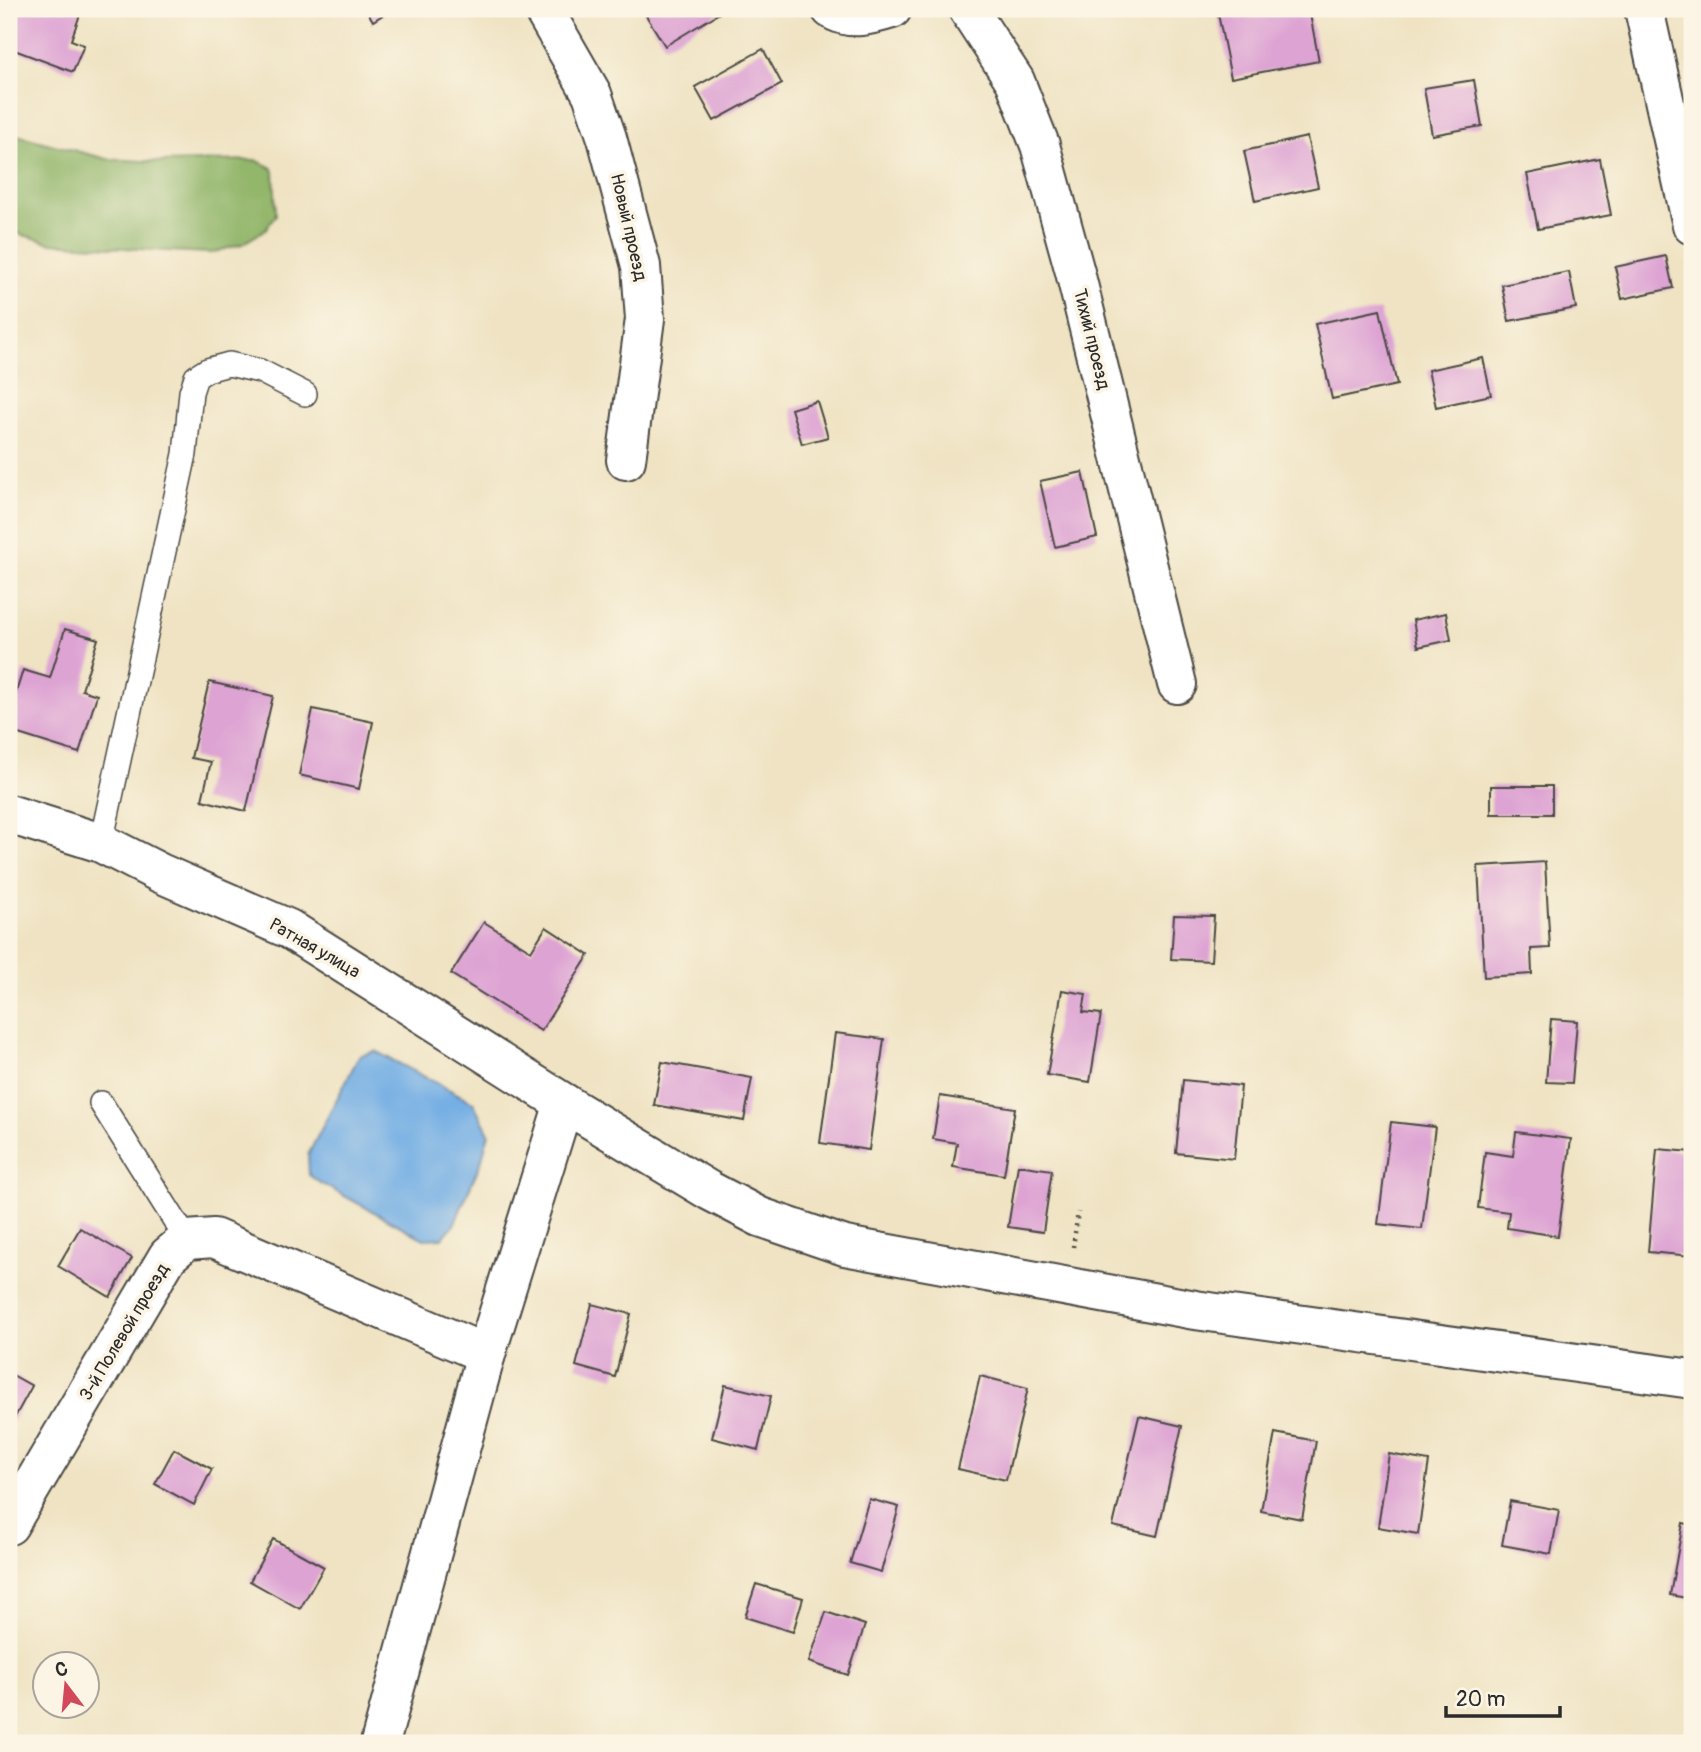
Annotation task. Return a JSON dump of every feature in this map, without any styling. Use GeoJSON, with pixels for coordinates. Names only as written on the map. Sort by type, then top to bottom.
{"type":"FeatureCollection","features":[{"type":"Feature","properties":{"kind":"street","name":"Новый проезд"},"geometry":{"type":"LineString","coordinates":[[543,9],[592,94],[607,138],[641,266],[645,319],[626,460]]}},
{"type":"Feature","properties":{"kind":"street"},"geometry":{"type":"LineString","coordinates":[[831,9],[838,14],[867,17],[892,9]]}},
{"type":"Feature","properties":{"kind":"street","name":"Тихий проезд"},"geometry":{"type":"LineString","coordinates":[[968,9],[1016,81],[1040,145],[1075,272],[1177,684]]}},
{"type":"Feature","properties":{"kind":"street"},"geometry":{"type":"LineString","coordinates":[[1644,9],[1682,142],[1692,225]]}},
{"type":"Feature","properties":{"kind":"street","name":"Ратная улица"},"geometry":{"type":"LineString","coordinates":[[9,814],[101,844],[160,873],[289,929],[564,1103],[710,1191],[760,1217],[845,1246],[1195,1311],[1692,1380]]}},
{"type":"Feature","properties":{"kind":"street"},"geometry":{"type":"LineString","coordinates":[[380,1743],[486,1354],[564,1103]]}},
{"type":"Feature","properties":{"kind":"street"},"geometry":{"type":"LineString","coordinates":[[187,1240],[214,1238],[486,1354]]}},
{"type":"Feature","properties":{"kind":"street","name":"3-й Полевой проезд"},"geometry":{"type":"LineString","coordinates":[[9,1525],[168,1256],[187,1240]]}},
{"type":"Feature","properties":{"kind":"street"},"geometry":{"type":"LineString","coordinates":[[398,1672],[410,1743]]}},
{"type":"Feature","properties":{"kind":"lane"},"geometry":{"type":"LineString","coordinates":[[101,844],[185,454],[191,393],[196,377],[207,370],[229,364],[260,371],[304,394]]}},
{"type":"Feature","properties":{"kind":"lane"},"geometry":{"type":"LineString","coordinates":[[101,1103],[187,1240]]}},
{"type":"Feature","properties":{"kind":"green space"},"geometry":{"type":"Polygon","coordinates":[[[9,133],[107,159],[160,162],[256,160],[274,171],[276,215],[265,230],[242,244],[211,253],[51,243],[9,231],[9,133]]]}},
{"type":"Feature","properties":{"kind":"water"},"geometry":{"type":"Polygon","coordinates":[[[375,1051],[473,1102],[489,1133],[482,1159],[454,1225],[442,1238],[424,1239],[309,1175],[308,1155],[359,1056],[375,1051]]]}},
{"type":"Feature","properties":{"kind":"building"},"geometry":{"type":"Polygon","coordinates":[[[9,9],[72,9],[81,12],[71,40],[84,45],[73,72],[9,48],[9,9]]]}},
{"type":"Feature","properties":{"kind":"building"},"geometry":{"type":"Polygon","coordinates":[[[366,9],[392,9],[373,21],[366,9]]]}},
{"type":"Feature","properties":{"kind":"building"},"geometry":{"type":"Polygon","coordinates":[[[642,9],[726,9],[665,46],[642,9]]]}},
{"type":"Feature","properties":{"kind":"building"},"geometry":{"type":"Polygon","coordinates":[[[1243,9],[1309,9],[1319,61],[1231,78],[1218,14],[1243,9]]]}},
{"type":"Feature","properties":{"kind":"building"},"geometry":{"type":"Polygon","coordinates":[[[763,49],[782,84],[714,121],[695,87],[763,49]]]}},
{"type":"Feature","properties":{"kind":"building"},"geometry":{"type":"Polygon","coordinates":[[[1474,80],[1482,126],[1432,135],[1424,88],[1474,80]]]}},
{"type":"Feature","properties":{"kind":"building"},"geometry":{"type":"Polygon","coordinates":[[[1307,137],[1318,187],[1255,201],[1244,151],[1307,137]]]}},
{"type":"Feature","properties":{"kind":"building"},"geometry":{"type":"Polygon","coordinates":[[[1600,159],[1611,215],[1538,229],[1527,174],[1600,159]]]}},
{"type":"Feature","properties":{"kind":"building"},"geometry":{"type":"Polygon","coordinates":[[[1666,256],[1673,288],[1622,299],[1615,267],[1666,256]]]}},
{"type":"Feature","properties":{"kind":"building"},"geometry":{"type":"Polygon","coordinates":[[[1569,272],[1576,308],[1509,321],[1502,285],[1569,272]]]}},
{"type":"Feature","properties":{"kind":"building"},"geometry":{"type":"Polygon","coordinates":[[[1380,310],[1397,385],[1332,399],[1315,324],[1380,310]]]}},
{"type":"Feature","properties":{"kind":"building"},"geometry":{"type":"Polygon","coordinates":[[[1483,358],[1491,395],[1436,407],[1428,370],[1483,358]]]}},
{"type":"Feature","properties":{"kind":"building"},"geometry":{"type":"Polygon","coordinates":[[[817,401],[828,437],[802,444],[791,409],[817,401]]]}},
{"type":"Feature","properties":{"kind":"building"},"geometry":{"type":"Polygon","coordinates":[[[1083,472],[1097,537],[1055,547],[1040,481],[1083,472]]]}},
{"type":"Feature","properties":{"kind":"building"},"geometry":{"type":"Polygon","coordinates":[[[1446,613],[1451,640],[1418,647],[1413,620],[1446,613]]]}},
{"type":"Feature","properties":{"kind":"building"},"geometry":{"type":"Polygon","coordinates":[[[65,629],[98,639],[82,690],[97,695],[79,753],[9,731],[9,715],[23,670],[50,678],[65,629]]]}},
{"type":"Feature","properties":{"kind":"building"},"geometry":{"type":"Polygon","coordinates":[[[209,682],[273,696],[246,811],[202,800],[211,762],[191,758],[209,682]]]}},
{"type":"Feature","properties":{"kind":"building"},"geometry":{"type":"Polygon","coordinates":[[[313,709],[373,722],[359,789],[299,775],[313,709]]]}},
{"type":"Feature","properties":{"kind":"building"},"geometry":{"type":"Polygon","coordinates":[[[1491,786],[1552,786],[1552,814],[1491,814],[1491,786]]]}},
{"type":"Feature","properties":{"kind":"building"},"geometry":{"type":"Polygon","coordinates":[[[1545,862],[1550,948],[1531,949],[1532,974],[1484,977],[1478,866],[1545,862]]]}},
{"type":"Feature","properties":{"kind":"building"},"geometry":{"type":"Polygon","coordinates":[[[1174,915],[1214,916],[1211,961],[1171,959],[1174,915]]]}},
{"type":"Feature","properties":{"kind":"building"},"geometry":{"type":"Polygon","coordinates":[[[484,922],[531,951],[546,927],[589,955],[541,1031],[451,974],[484,922]]]}},
{"type":"Feature","properties":{"kind":"building"},"geometry":{"type":"Polygon","coordinates":[[[1062,990],[1086,994],[1083,1012],[1101,1014],[1090,1082],[1047,1075],[1062,990]]]}},
{"type":"Feature","properties":{"kind":"building"},"geometry":{"type":"Polygon","coordinates":[[[1551,1019],[1577,1021],[1572,1083],[1546,1082],[1551,1019]]]}},
{"type":"Feature","properties":{"kind":"building"},"geometry":{"type":"Polygon","coordinates":[[[835,1033],[884,1039],[869,1150],[820,1143],[835,1033]]]}},
{"type":"Feature","properties":{"kind":"building"},"geometry":{"type":"Polygon","coordinates":[[[662,1062],[752,1078],[744,1121],[654,1105],[662,1062]]]}},
{"type":"Feature","properties":{"kind":"building"},"geometry":{"type":"Polygon","coordinates":[[[1183,1080],[1241,1086],[1234,1159],[1176,1153],[1183,1080]]]}},
{"type":"Feature","properties":{"kind":"building"},"geometry":{"type":"Polygon","coordinates":[[[940,1096],[1015,1108],[1004,1175],[953,1167],[957,1143],[933,1139],[940,1096]]]}},
{"type":"Feature","properties":{"kind":"building"},"geometry":{"type":"Polygon","coordinates":[[[1391,1122],[1435,1127],[1422,1229],[1378,1224],[1391,1122]]]}},
{"type":"Feature","properties":{"kind":"building"},"geometry":{"type":"Polygon","coordinates":[[[1516,1132],[1571,1139],[1558,1236],[1507,1228],[1509,1212],[1478,1208],[1485,1152],[1513,1156],[1516,1132]]]}},
{"type":"Feature","properties":{"kind":"building"},"geometry":{"type":"Polygon","coordinates":[[[1657,1149],[1692,1152],[1692,1256],[1648,1252],[1657,1149]]]}},
{"type":"Feature","properties":{"kind":"building"},"geometry":{"type":"Polygon","coordinates":[[[1018,1165],[1052,1170],[1043,1232],[1008,1227],[1018,1165]]]}},
{"type":"Feature","properties":{"kind":"building"},"geometry":{"type":"Polygon","coordinates":[[[80,1228],[132,1258],[110,1297],[58,1266],[80,1228]]]}},
{"type":"Feature","properties":{"kind":"building"},"geometry":{"type":"Polygon","coordinates":[[[592,1304],[631,1314],[615,1377],[576,1366],[592,1304]]]}},
{"type":"Feature","properties":{"kind":"building"},"geometry":{"type":"Polygon","coordinates":[[[9,1373],[32,1386],[9,1428],[9,1373]]]}},
{"type":"Feature","properties":{"kind":"building"},"geometry":{"type":"Polygon","coordinates":[[[980,1376],[1028,1388],[1006,1480],[958,1469],[980,1376]]]}},
{"type":"Feature","properties":{"kind":"building"},"geometry":{"type":"Polygon","coordinates":[[[725,1385],[771,1396],[758,1450],[712,1438],[725,1385]]]}},
{"type":"Feature","properties":{"kind":"building"},"geometry":{"type":"Polygon","coordinates":[[[1139,1416],[1182,1426],[1157,1536],[1113,1526],[1139,1416]]]}},
{"type":"Feature","properties":{"kind":"building"},"geometry":{"type":"Polygon","coordinates":[[[1275,1433],[1316,1441],[1302,1519],[1261,1511],[1275,1433]]]}},
{"type":"Feature","properties":{"kind":"building"},"geometry":{"type":"Polygon","coordinates":[[[174,1449],[212,1469],[194,1505],[155,1484],[174,1449]]]}},
{"type":"Feature","properties":{"kind":"building"},"geometry":{"type":"Polygon","coordinates":[[[1389,1454],[1429,1461],[1418,1534],[1378,1527],[1389,1454]]]}},
{"type":"Feature","properties":{"kind":"building"},"geometry":{"type":"Polygon","coordinates":[[[869,1499],[899,1507],[881,1572],[850,1563],[869,1499]]]}},
{"type":"Feature","properties":{"kind":"building"},"geometry":{"type":"Polygon","coordinates":[[[1510,1501],[1559,1510],[1551,1554],[1502,1545],[1510,1501]]]}},
{"type":"Feature","properties":{"kind":"building"},"geometry":{"type":"Polygon","coordinates":[[[1683,1523],[1692,1525],[1692,1599],[1670,1595],[1683,1523]]]}},
{"type":"Feature","properties":{"kind":"building"},"geometry":{"type":"Polygon","coordinates":[[[273,1539],[324,1567],[300,1609],[250,1581],[273,1539]]]}},
{"type":"Feature","properties":{"kind":"building"},"geometry":{"type":"Polygon","coordinates":[[[756,1584],[803,1598],[793,1632],[745,1617],[756,1584]]]}},
{"type":"Feature","properties":{"kind":"building"},"geometry":{"type":"Polygon","coordinates":[[[826,1612],[865,1625],[848,1675],[809,1662],[826,1612]]]}}]}
